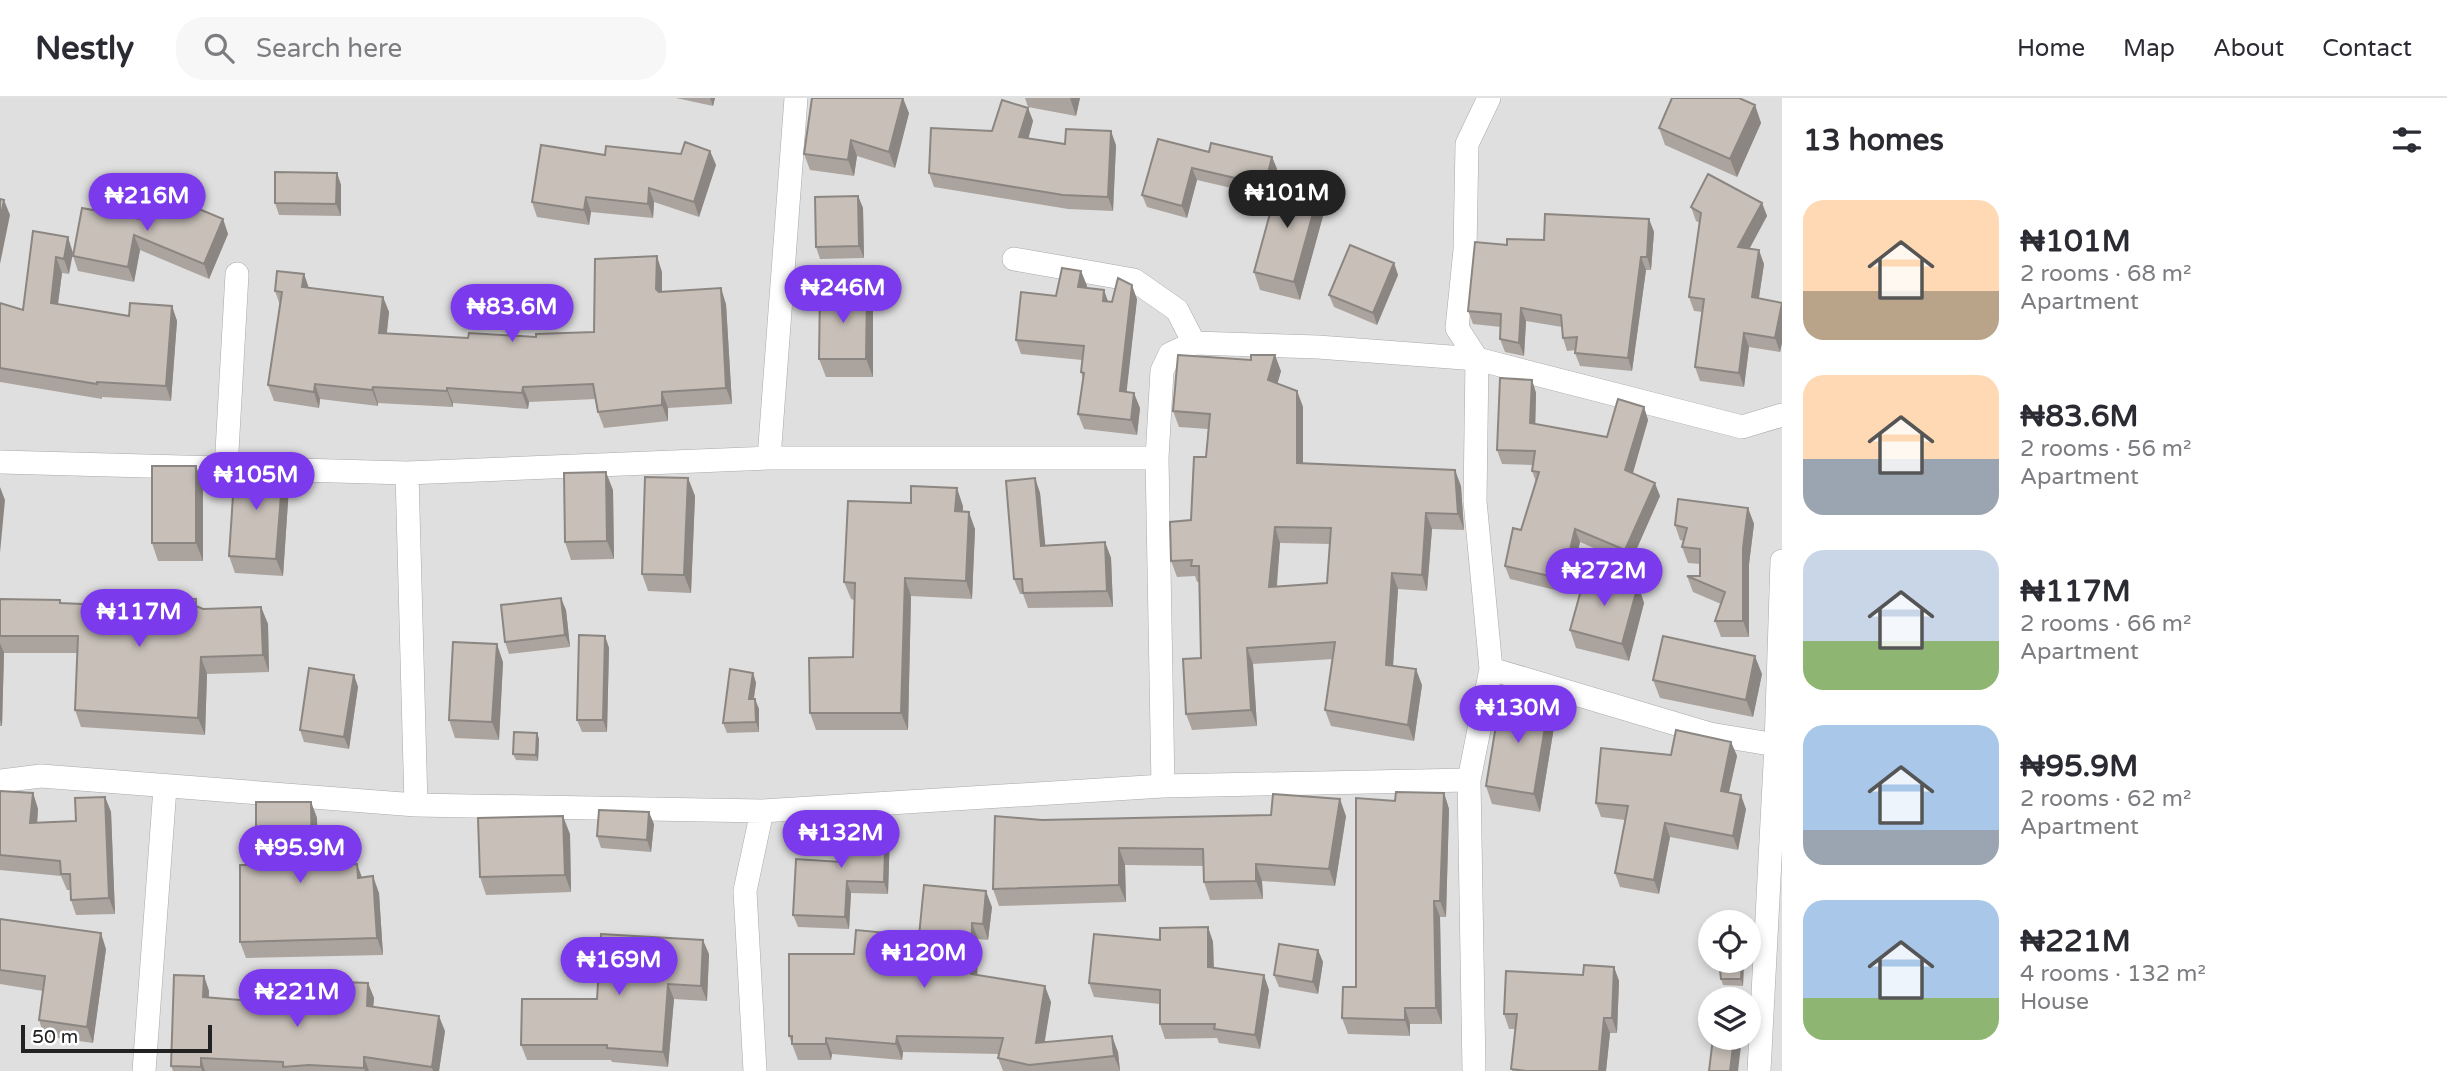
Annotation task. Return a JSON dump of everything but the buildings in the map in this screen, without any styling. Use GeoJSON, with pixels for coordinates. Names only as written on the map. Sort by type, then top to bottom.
{"type":"FeatureCollection","features":[{"type":"Feature","properties":{"kind":"street"},"geometry":{"type":"LineString","coordinates":[[769,458],[796,98]]}},
{"type":"Feature","properties":{"kind":"street"},"geometry":{"type":"LineString","coordinates":[[1474,1071],[1469,780],[1491,669],[1475,501],[1477,359],[1457,328],[1465,250],[1467,144],[1489,98]]}},
{"type":"Feature","properties":{"kind":"street"},"geometry":{"type":"LineString","coordinates":[[1014,259],[1134,279],[1177,310],[1194,343]]}},
{"type":"Feature","properties":{"kind":"street"},"geometry":{"type":"LineString","coordinates":[[226,469],[237,274]]}},
{"type":"Feature","properties":{"kind":"street"},"geometry":{"type":"LineString","coordinates":[[1163,786],[1157,458],[1162,371],[1170,354],[1194,343],[1318,346],[1477,359],[1742,427],[1782,415]]}},
{"type":"Feature","properties":{"kind":"street"},"geometry":{"type":"LineString","coordinates":[[0,463],[407,473],[769,458],[1157,458]]}},
{"type":"Feature","properties":{"kind":"street"},"geometry":{"type":"LineString","coordinates":[[407,473],[416,805]]}},
{"type":"Feature","properties":{"kind":"street"},"geometry":{"type":"LineString","coordinates":[[1759,1071],[1779,745],[1782,561]]}},
{"type":"Feature","properties":{"kind":"street"},"geometry":{"type":"LineString","coordinates":[[1491,669],[1698,731],[1779,745]]}},
{"type":"Feature","properties":{"kind":"street"},"geometry":{"type":"LineString","coordinates":[[0,781],[41,776],[165,788],[416,805],[762,811],[1163,786],[1469,780]]}},
{"type":"Feature","properties":{"kind":"street"},"geometry":{"type":"LineString","coordinates":[[144,1071],[165,788]]}},
{"type":"Feature","properties":{"kind":"street"},"geometry":{"type":"LineString","coordinates":[[755,1071],[746,891],[762,811]]}},
{"type":"Feature","properties":{"kind":"shaded area"},"geometry":{"type":"Polygon","coordinates":[[[0,98],[1782,98],[1782,1071],[0,1071],[0,98]]]}}]}
